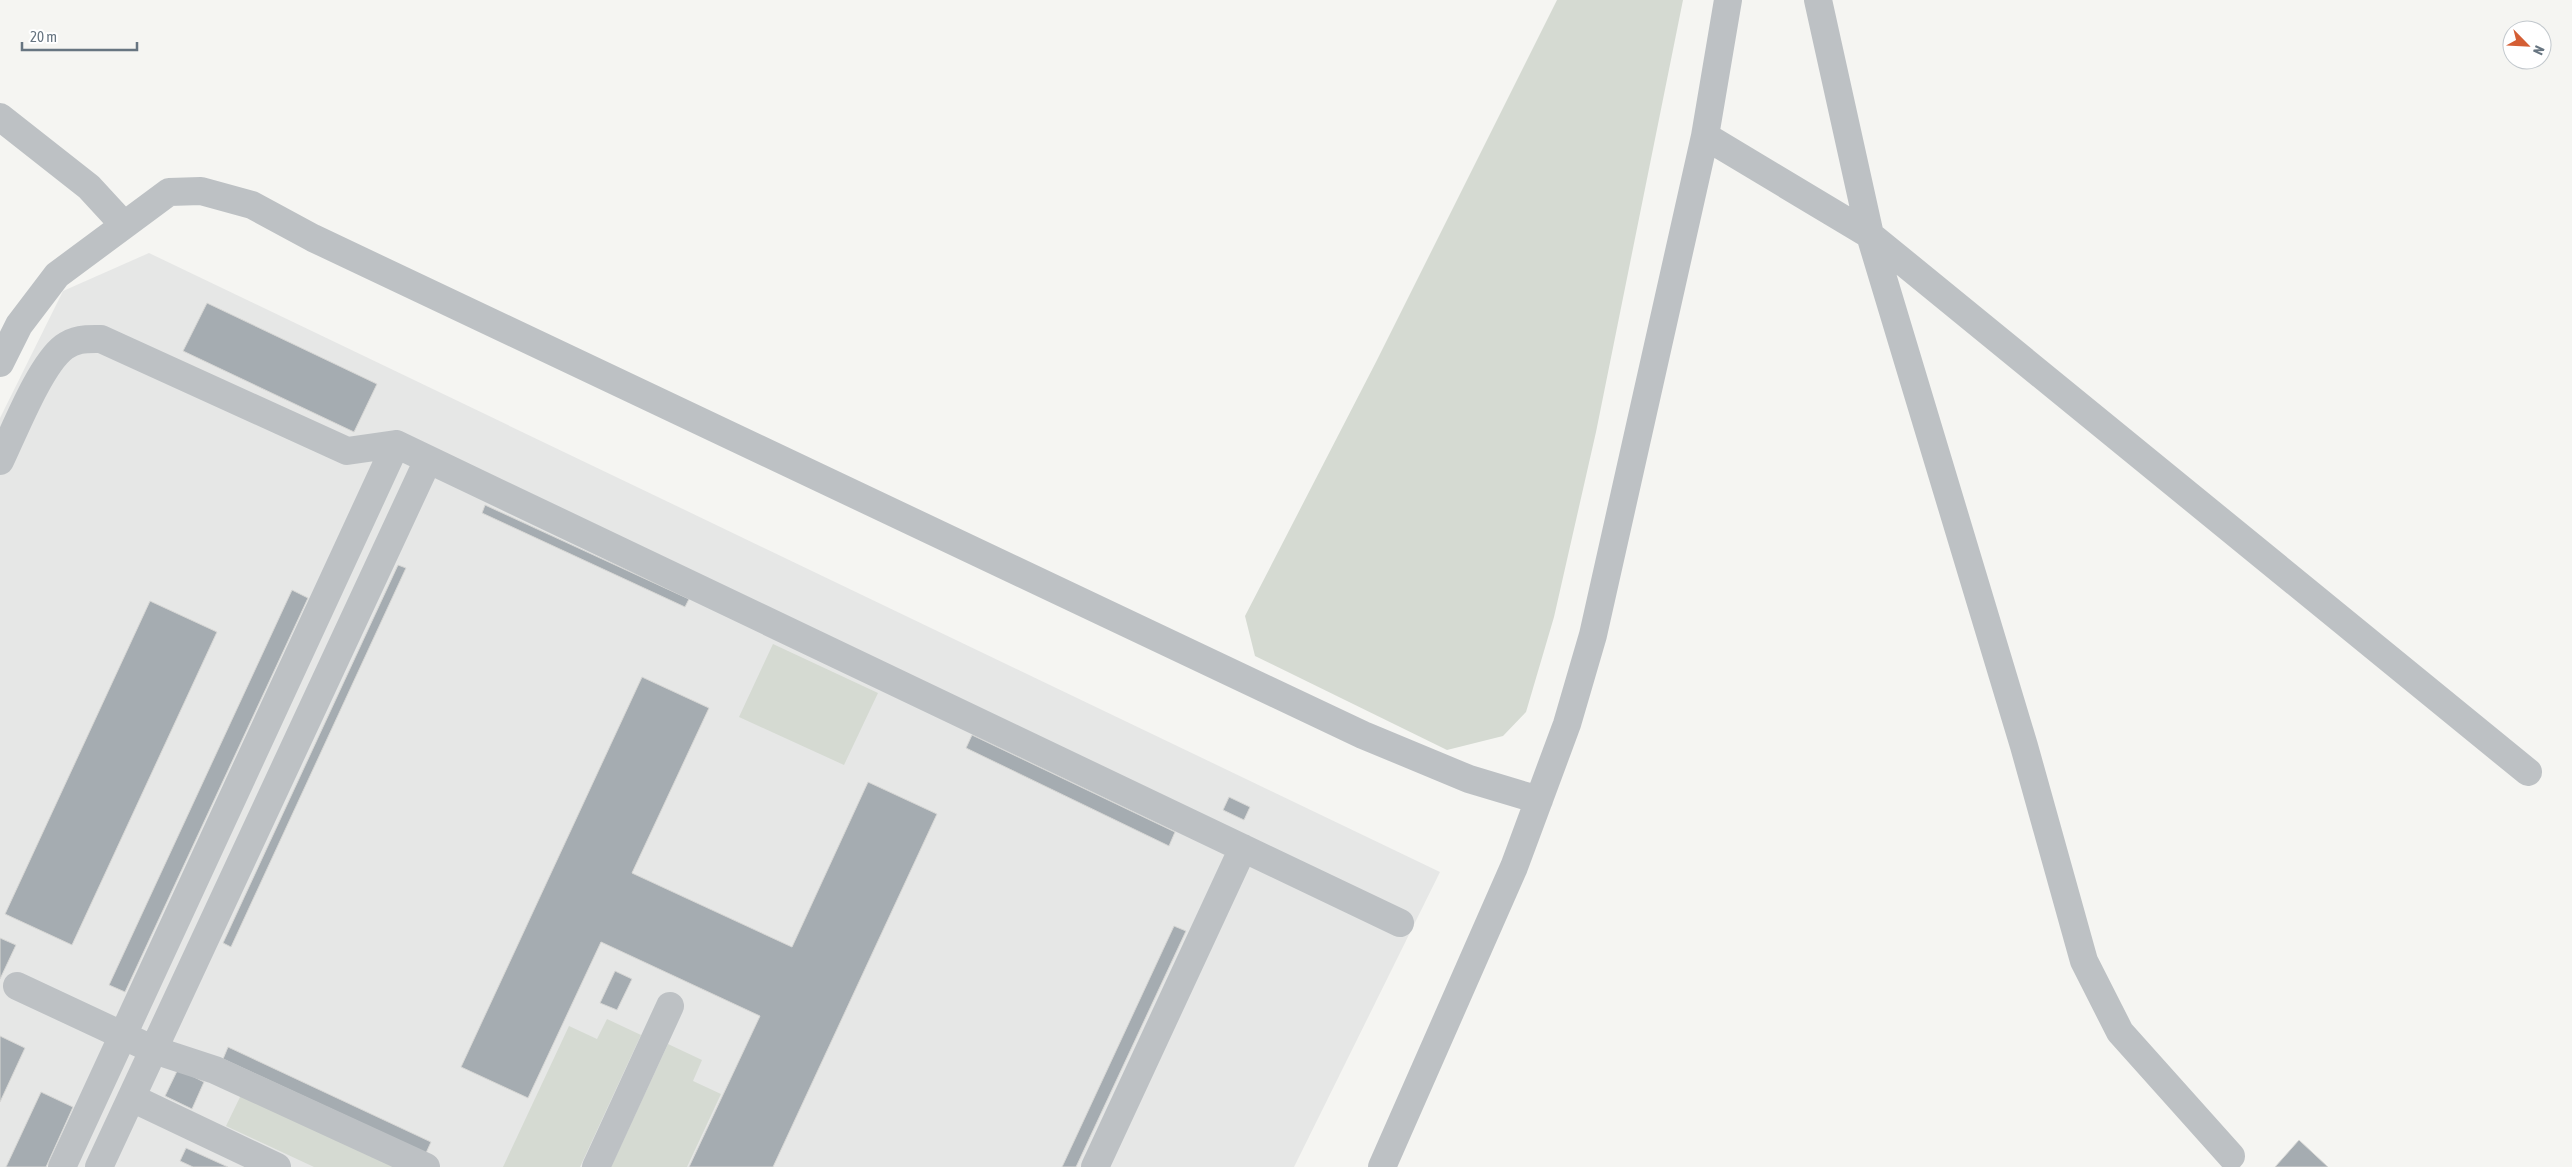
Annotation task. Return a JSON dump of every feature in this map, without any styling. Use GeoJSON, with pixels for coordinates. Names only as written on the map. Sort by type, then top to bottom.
{"type":"FeatureCollection","features":[{"type":"Feature","properties":{"kind":"lane"},"geometry":{"type":"LineString","coordinates":[[1382,1167],[1514,867],[1567,724],[1593,635],[1705,136],[1728,0]]}},
{"type":"Feature","properties":{"kind":"lane"},"geometry":{"type":"LineString","coordinates":[[1818,0],[1870,235],[2024,746],[2084,962],[2120,1032],[2231,1156]]}},
{"type":"Feature","properties":{"kind":"lane"},"geometry":{"type":"LineString","coordinates":[[0,117],[89,187],[124,225]]}},
{"type":"Feature","properties":{"kind":"lane"},"geometry":{"type":"LineString","coordinates":[[1705,136],[1870,235],[2528,772]]}},
{"type":"Feature","properties":{"kind":"lane"},"geometry":{"type":"LineString","coordinates":[[0,363],[19,325],[57,275],[169,192],[201,191],[252,205],[313,238],[1363,735],[1469,779],[1539,800]]}},
{"type":"Feature","properties":{"kind":"lane"},"geometry":{"type":"LineString","coordinates":[[0,461],[46,367],[64,347],[80,339],[101,339],[347,451],[396,444],[1400,923]]}},
{"type":"Feature","properties":{"kind":"lane"},"geometry":{"type":"LineString","coordinates":[[62,1167],[396,444]]}},
{"type":"Feature","properties":{"kind":"lane"},"geometry":{"type":"LineString","coordinates":[[99,1167],[428,460]]}},
{"type":"Feature","properties":{"kind":"lane"},"geometry":{"type":"LineString","coordinates":[[1095,1167],[1243,848]]}},
{"type":"Feature","properties":{"kind":"lane"},"geometry":{"type":"LineString","coordinates":[[17,986],[154,1050],[215,1070],[426,1167]]}},
{"type":"Feature","properties":{"kind":"lane"},"geometry":{"type":"LineString","coordinates":[[596,1167],[670,1006]]}},
{"type":"Feature","properties":{"kind":"lane"},"geometry":{"type":"LineString","coordinates":[[132,1098],[277,1167]]}},
{"type":"Feature","properties":{"kind":"shaded area"},"geometry":{"type":"Polygon","coordinates":[[[1557,0],[1683,0],[1596,432],[1554,617],[1526,712],[1503,736],[1447,750],[1255,656],[1245,616],[1376,362],[1557,0]]]}},
{"type":"Feature","properties":{"kind":"shaded area"},"geometry":{"type":"Polygon","coordinates":[[[149,253],[1440,872],[1294,1167],[0,1167],[0,418],[63,291],[149,253]]]}},
{"type":"Feature","properties":{"kind":"shaded area"},"geometry":{"type":"Polygon","coordinates":[[[773,644],[878,693],[844,765],[739,717],[773,644]]]}},
{"type":"Feature","properties":{"kind":"shaded area"},"geometry":{"type":"Polygon","coordinates":[[[607,1019],[641,1035],[580,1167],[503,1167],[569,1026],[597,1039],[607,1019]]]}},
{"type":"Feature","properties":{"kind":"shaded area"},"geometry":{"type":"Polygon","coordinates":[[[668,1044],[702,1060],[693,1081],[721,1094],[687,1167],[611,1167],[668,1044]]]}},
{"type":"Feature","properties":{"kind":"shaded area"},"geometry":{"type":"Polygon","coordinates":[[[241,1095],[396,1167],[314,1167],[226,1126],[241,1095]]]}},
{"type":"Feature","properties":{"kind":"building"},"geometry":{"type":"Polygon","coordinates":[[[207,303],[377,384],[354,432],[183,351],[207,303]]]}},
{"type":"Feature","properties":{"kind":"building"},"geometry":{"type":"Polygon","coordinates":[[[485,505],[689,599],[685,607],[482,513],[485,505]]]}},
{"type":"Feature","properties":{"kind":"building"},"geometry":{"type":"Polygon","coordinates":[[[398,565],[406,568],[231,947],[223,943],[398,565]]]}},
{"type":"Feature","properties":{"kind":"building"},"geometry":{"type":"Polygon","coordinates":[[[292,590],[308,598],[125,992],[109,985],[292,590]]]}},
{"type":"Feature","properties":{"kind":"building"},"geometry":{"type":"Polygon","coordinates":[[[150,601],[217,632],[72,945],[5,914],[150,601]]]}},
{"type":"Feature","properties":{"kind":"building"},"geometry":{"type":"Polygon","coordinates":[[[642,677],[709,708],[632,873],[792,947],[868,782],[937,814],[773,1167],[689,1167],[760,1016],[601,942],[528,1098],[461,1067],[642,677]]]}},
{"type":"Feature","properties":{"kind":"building"},"geometry":{"type":"Polygon","coordinates":[[[972,735],[1175,832],[1169,846],[966,748],[972,735]]]}},
{"type":"Feature","properties":{"kind":"building"},"geometry":{"type":"Polygon","coordinates":[[[1229,797],[1250,807],[1244,820],[1223,810],[1229,797]]]}},
{"type":"Feature","properties":{"kind":"building"},"geometry":{"type":"Polygon","coordinates":[[[1174,926],[1186,931],[1076,1167],[1062,1167],[1174,926]]]}},
{"type":"Feature","properties":{"kind":"building"},"geometry":{"type":"Polygon","coordinates":[[[0,938],[16,945],[0,979],[0,938]]]}},
{"type":"Feature","properties":{"kind":"building"},"geometry":{"type":"Polygon","coordinates":[[[615,971],[632,979],[617,1010],[600,1003],[615,971]]]}},
{"type":"Feature","properties":{"kind":"building"},"geometry":{"type":"Polygon","coordinates":[[[0,1036],[25,1048],[0,1102],[0,1036]]]}},
{"type":"Feature","properties":{"kind":"building"},"geometry":{"type":"Polygon","coordinates":[[[228,1047],[431,1142],[426,1153],[223,1059],[228,1047]]]}},
{"type":"Feature","properties":{"kind":"building"},"geometry":{"type":"Polygon","coordinates":[[[178,1069],[204,1082],[192,1109],[165,1096],[178,1069]]]}},
{"type":"Feature","properties":{"kind":"building"},"geometry":{"type":"Polygon","coordinates":[[[41,1092],[73,1107],[46,1167],[6,1167],[41,1092]]]}},
{"type":"Feature","properties":{"kind":"building"},"geometry":{"type":"Polygon","coordinates":[[[2299,1140],[2328,1167],[2275,1167],[2299,1140]]]}},
{"type":"Feature","properties":{"kind":"building"},"geometry":{"type":"Polygon","coordinates":[[[186,1148],[228,1167],[193,1167],[180,1161],[186,1148]]]}}]}
